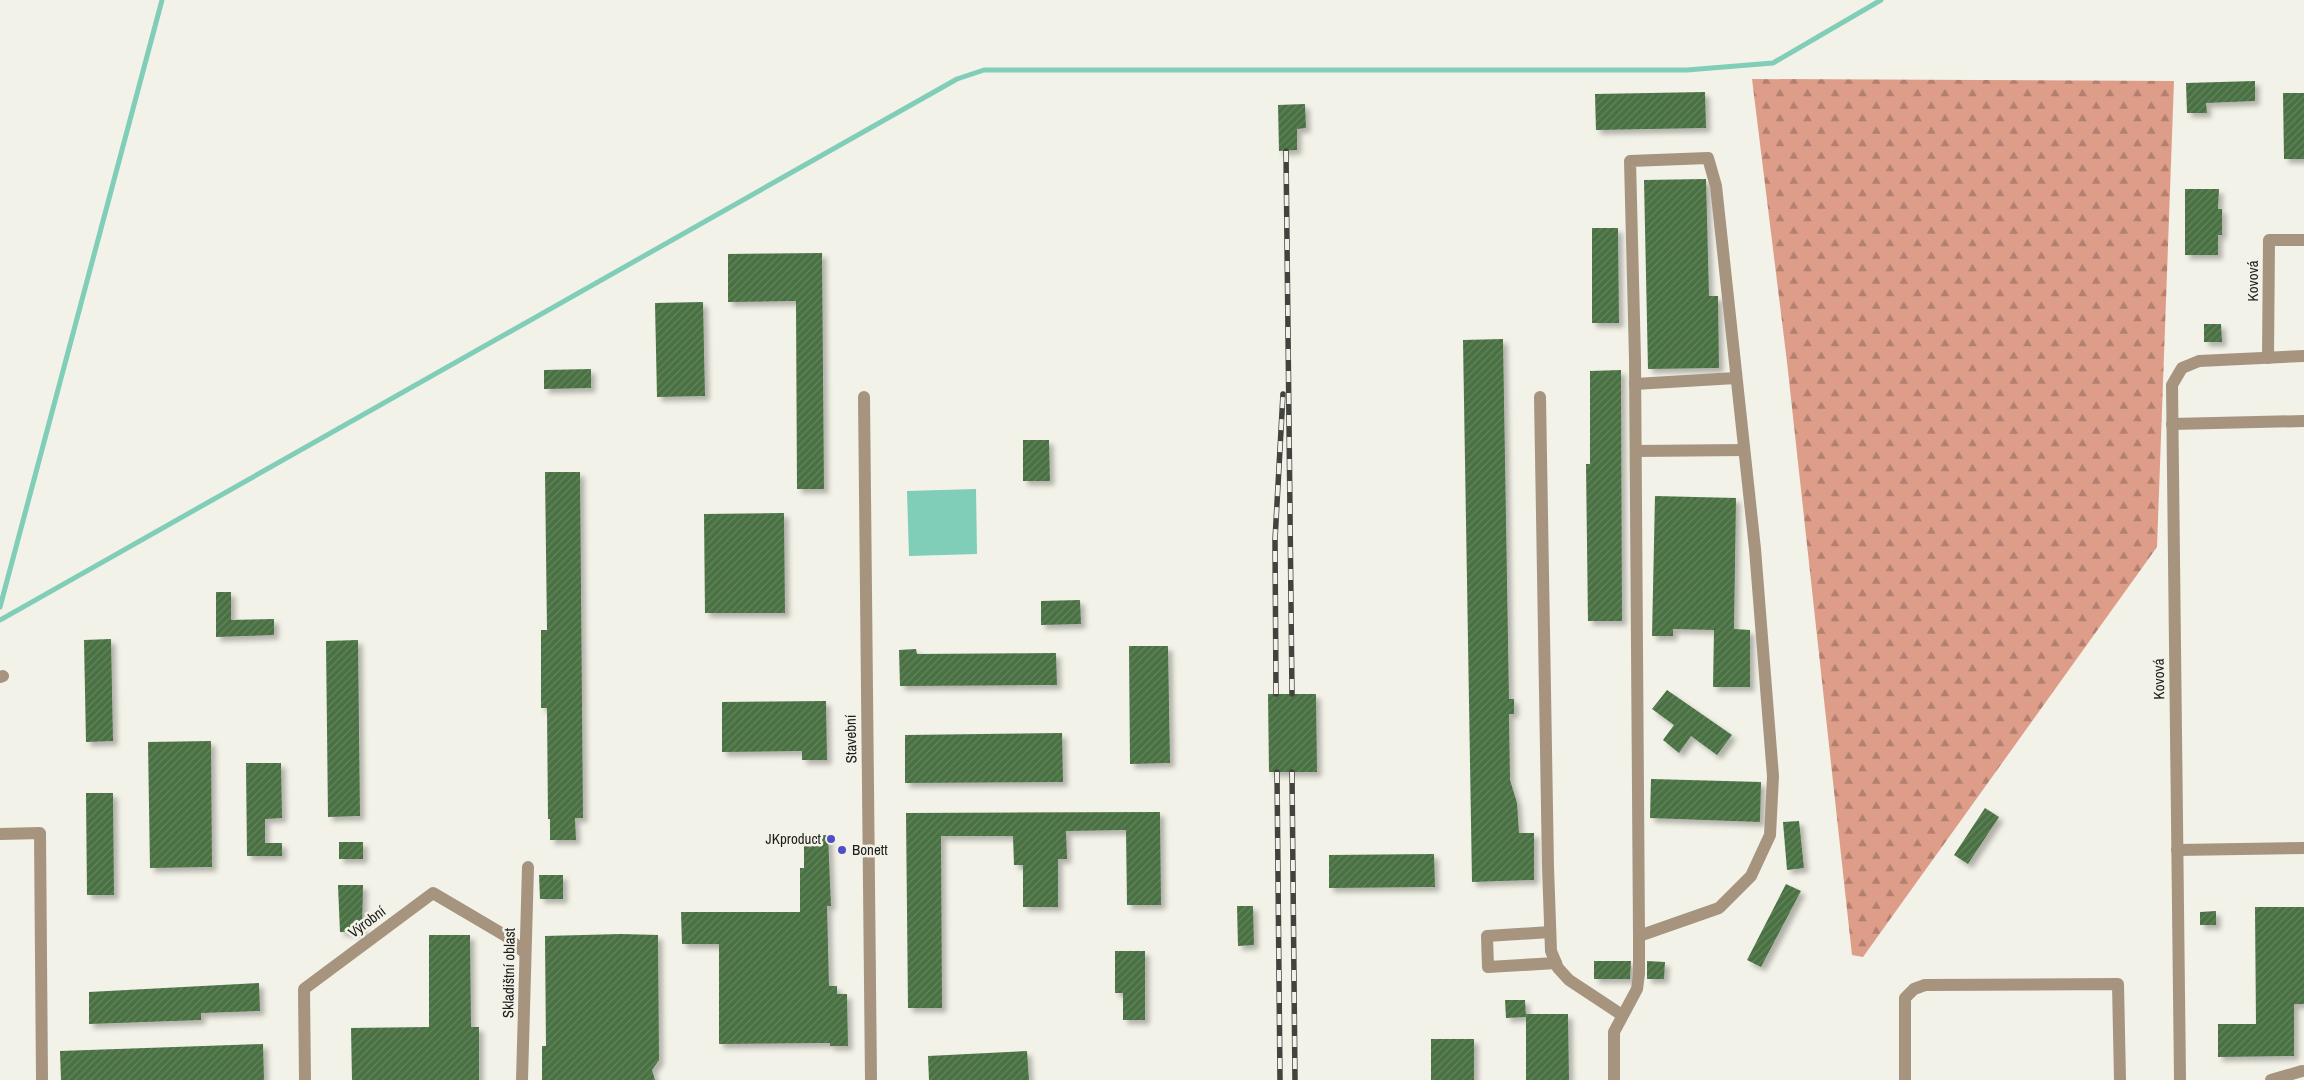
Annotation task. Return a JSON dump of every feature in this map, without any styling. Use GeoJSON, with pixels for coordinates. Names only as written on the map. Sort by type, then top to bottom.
{"type":"FeatureCollection","features":[{"type":"Feature","properties":{"kind":"street"},"geometry":{"type":"LineString","coordinates":[[1614,1080],[1614,1032],[1637,989],[1639,974],[1636,384],[1630,161],[1708,158],[1716,186],[1755,549],[1773,776],[1770,835],[1751,876],[1719,908],[1639,936]]}},
{"type":"Feature","properties":{"kind":"street","name":"Kovová"},"geometry":{"type":"LineString","coordinates":[[2268,358],[2269,240],[2304,240]]}},
{"type":"Feature","properties":{"kind":"street","name":"Kovová"},"geometry":{"type":"LineString","coordinates":[[2180,1080],[2172,385],[2182,368],[2199,361],[2304,356]]}},
{"type":"Feature","properties":{"kind":"street"},"geometry":{"type":"LineString","coordinates":[[1636,384],[1736,378]]}},
{"type":"Feature","properties":{"kind":"street","name":"Stavební"},"geometry":{"type":"LineString","coordinates":[[864,397],[870,1080]]}},
{"type":"Feature","properties":{"kind":"street"},"geometry":{"type":"LineString","coordinates":[[1540,397],[1551,951],[1558,968],[1569,980],[1622,1015]]}},
{"type":"Feature","properties":{"kind":"street"},"geometry":{"type":"LineString","coordinates":[[2172,424],[2304,421]]}},
{"type":"Feature","properties":{"kind":"street"},"geometry":{"type":"LineString","coordinates":[[1636,451],[1744,450]]}},
{"type":"Feature","properties":{"kind":"street"},"geometry":{"type":"LineString","coordinates":[[0,834],[40,833],[42,1080]]}},
{"type":"Feature","properties":{"kind":"street"},"geometry":{"type":"LineString","coordinates":[[2178,850],[2304,848]]}},
{"type":"Feature","properties":{"kind":"street","name":"Skladištní oblast"},"geometry":{"type":"LineString","coordinates":[[522,1080],[528,867]]}},
{"type":"Feature","properties":{"kind":"street","name":"Výrobní"},"geometry":{"type":"LineString","coordinates":[[305,1080],[304,989],[433,893],[506,936],[526,953]]}},
{"type":"Feature","properties":{"kind":"street"},"geometry":{"type":"LineString","coordinates":[[1550,932],[1486,936],[1488,967],[1556,963]]}},
{"type":"Feature","properties":{"kind":"street"},"geometry":{"type":"LineString","coordinates":[[1905,1080],[1904,998],[1914,989],[1925,985],[2099,984],[2118,984],[2120,1080]]}},
{"type":"Feature","properties":{"kind":"street"},"geometry":{"type":"LineString","coordinates":[[2271,1080],[2302,1071]]}},
{"type":"Feature","properties":{"kind":"green space"},"geometry":{"type":"Polygon","coordinates":[[[1752,79],[2174,81],[2157,547],[1863,957],[1852,955],[1787,362],[1752,79]]]}},
{"type":"Feature","properties":{"kind":"shaded area"},"geometry":{"type":"Polygon","coordinates":[[[976,489],[977,554],[909,556],[907,491],[976,489]]]}},
{"type":"Feature","properties":{"kind":"building"},"geometry":{"type":"Polygon","coordinates":[[[2255,81],[2255,101],[2206,103],[2207,113],[2187,113],[2186,83],[2255,81]]]}},
{"type":"Feature","properties":{"kind":"building"},"geometry":{"type":"Polygon","coordinates":[[[1705,92],[1706,128],[1596,130],[1595,94],[1705,92]]]}},
{"type":"Feature","properties":{"kind":"building"},"geometry":{"type":"Polygon","coordinates":[[[2283,93],[2304,93],[2304,159],[2284,159],[2283,93]]]}},
{"type":"Feature","properties":{"kind":"building"},"geometry":{"type":"Polygon","coordinates":[[[1305,104],[1306,128],[1297,129],[1297,150],[1279,151],[1278,105],[1305,104]]]}},
{"type":"Feature","properties":{"kind":"building"},"geometry":{"type":"Polygon","coordinates":[[[1706,179],[1709,296],[1718,296],[1719,368],[1648,369],[1644,180],[1706,179]]]}},
{"type":"Feature","properties":{"kind":"building"},"geometry":{"type":"Polygon","coordinates":[[[2185,189],[2219,189],[2218,209],[2222,209],[2222,235],[2218,235],[2218,255],[2185,255],[2185,189]]]}},
{"type":"Feature","properties":{"kind":"building"},"geometry":{"type":"Polygon","coordinates":[[[1592,228],[1618,228],[1619,323],[1592,323],[1592,228]]]}},
{"type":"Feature","properties":{"kind":"building"},"geometry":{"type":"Polygon","coordinates":[[[822,253],[824,489],[797,489],[796,301],[728,302],[728,254],[822,253]]]}},
{"type":"Feature","properties":{"kind":"building"},"geometry":{"type":"Polygon","coordinates":[[[703,302],[705,396],[657,397],[655,303],[703,302]]]}},
{"type":"Feature","properties":{"kind":"building"},"geometry":{"type":"Polygon","coordinates":[[[2204,324],[2221,324],[2222,342],[2204,342],[2204,324]]]}},
{"type":"Feature","properties":{"kind":"building"},"geometry":{"type":"Polygon","coordinates":[[[1503,339],[1509,699],[1514,699],[1514,714],[1509,714],[1510,780],[1517,803],[1519,833],[1534,833],[1534,880],[1472,882],[1463,340],[1503,339]]]}},
{"type":"Feature","properties":{"kind":"building"},"geometry":{"type":"Polygon","coordinates":[[[591,369],[591,388],[544,389],[544,370],[591,369]]]}},
{"type":"Feature","properties":{"kind":"building"},"geometry":{"type":"Polygon","coordinates":[[[1621,370],[1622,621],[1588,621],[1586,464],[1590,464],[1590,371],[1621,370]]]}},
{"type":"Feature","properties":{"kind":"building"},"geometry":{"type":"Polygon","coordinates":[[[1023,440],[1049,440],[1050,481],[1023,481],[1023,440]]]}},
{"type":"Feature","properties":{"kind":"building"},"geometry":{"type":"Polygon","coordinates":[[[545,472],[580,472],[583,818],[575,818],[576,840],[550,840],[550,819],[548,819],[547,708],[541,708],[541,630],[547,630],[545,472]]]}},
{"type":"Feature","properties":{"kind":"building"},"geometry":{"type":"Polygon","coordinates":[[[1655,496],[1736,498],[1734,629],[1750,630],[1750,687],[1713,687],[1714,630],[1673,629],[1673,636],[1652,636],[1655,496]]]}},
{"type":"Feature","properties":{"kind":"building"},"geometry":{"type":"Polygon","coordinates":[[[784,513],[785,613],[705,613],[704,514],[784,513]]]}},
{"type":"Feature","properties":{"kind":"building"},"geometry":{"type":"Polygon","coordinates":[[[216,592],[231,592],[231,620],[274,619],[274,635],[216,637],[216,592]]]}},
{"type":"Feature","properties":{"kind":"building"},"geometry":{"type":"Polygon","coordinates":[[[1080,600],[1081,624],[1041,625],[1041,601],[1080,600]]]}},
{"type":"Feature","properties":{"kind":"building"},"geometry":{"type":"Polygon","coordinates":[[[111,639],[113,741],[86,742],[84,640],[111,639]]]}},
{"type":"Feature","properties":{"kind":"building"},"geometry":{"type":"Polygon","coordinates":[[[358,640],[360,816],[328,817],[326,641],[358,640]]]}},
{"type":"Feature","properties":{"kind":"building"},"geometry":{"type":"Polygon","coordinates":[[[1129,646],[1168,646],[1170,763],[1130,764],[1129,646]]]}},
{"type":"Feature","properties":{"kind":"building"},"geometry":{"type":"Polygon","coordinates":[[[916,649],[917,654],[1056,653],[1057,685],[900,686],[899,650],[916,649]]]}},
{"type":"Feature","properties":{"kind":"building"},"geometry":{"type":"Polygon","coordinates":[[[1667,690],[1732,735],[1717,755],[1691,736],[1679,753],[1663,740],[1674,725],[1652,709],[1667,690]]]}},
{"type":"Feature","properties":{"kind":"building"},"geometry":{"type":"Polygon","coordinates":[[[1268,694],[1316,694],[1317,772],[1269,772],[1268,694]]]}},
{"type":"Feature","properties":{"kind":"building"},"geometry":{"type":"Polygon","coordinates":[[[826,701],[827,760],[802,760],[802,751],[722,752],[722,702],[826,701]]]}},
{"type":"Feature","properties":{"kind":"building"},"geometry":{"type":"Polygon","coordinates":[[[1062,733],[1063,782],[905,783],[905,735],[1062,733]]]}},
{"type":"Feature","properties":{"kind":"building"},"geometry":{"type":"Polygon","coordinates":[[[211,741],[212,867],[150,868],[148,742],[211,741]]]}},
{"type":"Feature","properties":{"kind":"building"},"geometry":{"type":"Polygon","coordinates":[[[246,763],[281,763],[282,818],[265,819],[265,843],[282,843],[282,856],[247,856],[246,763]]]}},
{"type":"Feature","properties":{"kind":"building"},"geometry":{"type":"Polygon","coordinates":[[[1651,779],[1761,782],[1760,822],[1650,818],[1651,779]]]}},
{"type":"Feature","properties":{"kind":"building"},"geometry":{"type":"Polygon","coordinates":[[[86,793],[113,793],[114,895],[87,895],[86,793]]]}},
{"type":"Feature","properties":{"kind":"building"},"geometry":{"type":"Polygon","coordinates":[[[1985,808],[1999,817],[1968,864],[1954,855],[1985,808]]]}},
{"type":"Feature","properties":{"kind":"building"},"geometry":{"type":"Polygon","coordinates":[[[1160,812],[1161,905],[1127,905],[1126,830],[1066,831],[1067,859],[1058,859],[1058,907],[1023,907],[1023,865],[1014,865],[1013,836],[941,836],[942,1008],[908,1008],[906,813],[1160,812]]]}},
{"type":"Feature","properties":{"kind":"building"},"geometry":{"type":"Polygon","coordinates":[[[1799,821],[1804,868],[1787,870],[1783,822],[1799,821]]]}},
{"type":"Feature","properties":{"kind":"building"},"geometry":{"type":"Polygon","coordinates":[[[828,835],[831,906],[827,906],[829,986],[837,986],[837,994],[847,994],[848,1046],[830,1046],[830,1043],[719,1044],[719,944],[682,944],[681,912],[800,912],[800,868],[804,868],[804,836],[828,835]]]}},
{"type":"Feature","properties":{"kind":"building"},"geometry":{"type":"Polygon","coordinates":[[[339,842],[363,842],[363,859],[339,859],[339,842]]]}},
{"type":"Feature","properties":{"kind":"building"},"geometry":{"type":"Polygon","coordinates":[[[1434,854],[1435,887],[1329,888],[1329,855],[1434,854]]]}},
{"type":"Feature","properties":{"kind":"building"},"geometry":{"type":"Polygon","coordinates":[[[539,875],[563,875],[563,899],[540,899],[539,875]]]}},
{"type":"Feature","properties":{"kind":"building"},"geometry":{"type":"Polygon","coordinates":[[[1786,884],[1801,891],[1761,967],[1747,960],[1786,884]]]}},
{"type":"Feature","properties":{"kind":"building"},"geometry":{"type":"Polygon","coordinates":[[[338,885],[363,885],[362,932],[340,932],[338,885]]]}},
{"type":"Feature","properties":{"kind":"building"},"geometry":{"type":"Polygon","coordinates":[[[1237,906],[1253,906],[1254,945],[1238,946],[1237,906]]]}},
{"type":"Feature","properties":{"kind":"building"},"geometry":{"type":"Polygon","coordinates":[[[2255,907],[2304,907],[2304,1004],[2294,1004],[2294,1056],[2218,1057],[2218,1024],[2256,1024],[2255,907]]]}},
{"type":"Feature","properties":{"kind":"building"},"geometry":{"type":"Polygon","coordinates":[[[2216,911],[2216,925],[2200,925],[2200,912],[2216,911]]]}},
{"type":"Feature","properties":{"kind":"building"},"geometry":{"type":"Polygon","coordinates":[[[429,935],[470,935],[471,1027],[479,1027],[479,1080],[352,1080],[351,1028],[429,1027],[429,935]]]}},
{"type":"Feature","properties":{"kind":"building"},"geometry":{"type":"Polygon","coordinates":[[[658,935],[659,1060],[652,1070],[655,1080],[542,1080],[542,1046],[546,1046],[545,936],[658,935]]]}},
{"type":"Feature","properties":{"kind":"building"},"geometry":{"type":"Polygon","coordinates":[[[1115,951],[1145,951],[1145,1020],[1123,1020],[1123,993],[1115,993],[1115,951]]]}},
{"type":"Feature","properties":{"kind":"building"},"geometry":{"type":"Polygon","coordinates":[[[1594,961],[1631,961],[1630,979],[1594,979],[1594,961]]]}},
{"type":"Feature","properties":{"kind":"building"},"geometry":{"type":"Polygon","coordinates":[[[1647,961],[1665,962],[1664,979],[1647,979],[1647,961]]]}},
{"type":"Feature","properties":{"kind":"building"},"geometry":{"type":"Polygon","coordinates":[[[259,983],[260,1011],[201,1013],[201,1020],[89,1024],[89,992],[259,983]]]}},
{"type":"Feature","properties":{"kind":"building"},"geometry":{"type":"Polygon","coordinates":[[[1505,1000],[1525,1000],[1526,1017],[1506,1018],[1505,1000]]]}},
{"type":"Feature","properties":{"kind":"building"},"geometry":{"type":"Polygon","coordinates":[[[1526,1014],[1568,1014],[1569,1080],[1526,1080],[1526,1014]]]}},
{"type":"Feature","properties":{"kind":"building"},"geometry":{"type":"Polygon","coordinates":[[[1431,1039],[1474,1039],[1474,1080],[1431,1080],[1431,1039]]]}},
{"type":"Feature","properties":{"kind":"building"},"geometry":{"type":"Polygon","coordinates":[[[263,1044],[264,1080],[61,1080],[60,1051],[263,1044]]]}},
{"type":"Feature","properties":{"kind":"building"},"geometry":{"type":"Polygon","coordinates":[[[1027,1051],[1029,1080],[929,1080],[928,1056],[1027,1051]]]}},
{"type":"Feature","properties":{"kind":"waterway"},"geometry":{"type":"LineString","coordinates":[[0,607],[162,0]]}},
{"type":"Feature","properties":{"kind":"waterway"},"geometry":{"type":"LineString","coordinates":[[0,620],[957,79],[984,70],[1687,70],[1773,63],[1881,0]]}},
{"type":"Feature","properties":{"kind":"railway"},"geometry":{"type":"LineString","coordinates":[[1286,151],[1292,694]]}},
{"type":"Feature","properties":{"kind":"railway"},"geometry":{"type":"LineString","coordinates":[[1276,694],[1275,540],[1283,394]]}},
{"type":"Feature","properties":{"kind":"railway"},"geometry":{"type":"LineString","coordinates":[[1277,772],[1280,1080]]}},
{"type":"Feature","properties":{"kind":"railway"},"geometry":{"type":"LineString","coordinates":[[1292,772],[1295,1080]]}},
{"type":"Feature","properties":{"kind":"place","name":"JKproduct"},"geometry":{"type":"Point","coordinates":[831,839]}},
{"type":"Feature","properties":{"kind":"place","name":"Bonett"},"geometry":{"type":"Point","coordinates":[842,850]}}]}
